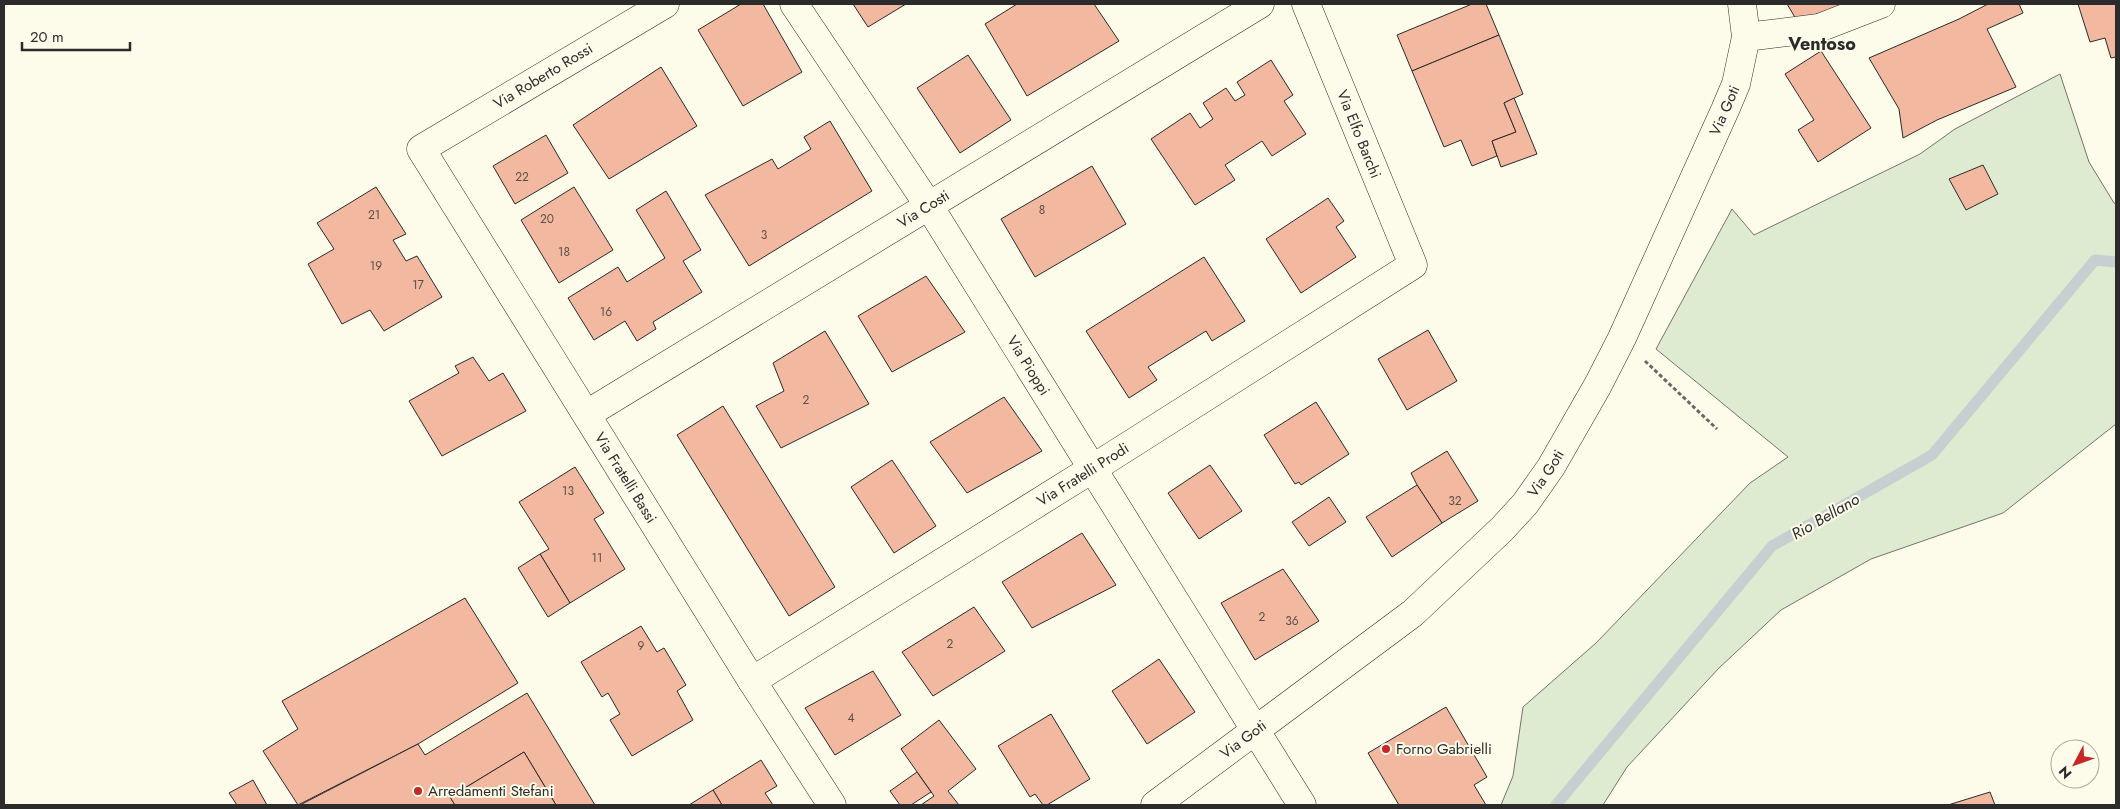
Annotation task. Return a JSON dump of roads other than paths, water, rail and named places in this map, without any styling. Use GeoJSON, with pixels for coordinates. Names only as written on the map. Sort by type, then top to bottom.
{"type":"FeatureCollection","features":[{"type":"Feature","properties":{"kind":"street","name":"Via Roberto Rossi"},"geometry":{"type":"LineString","coordinates":[[421,149],[665,4]]}},
{"type":"Feature","properties":{"kind":"street","name":"Via Pioppi"},"geometry":{"type":"LineString","coordinates":[[794,4],[929,206],[1302,805]]}},
{"type":"Feature","properties":{"kind":"street","name":"Via Costi"},"geometry":{"type":"LineString","coordinates":[[587,414],[1260,4]]}},
{"type":"Feature","properties":{"kind":"street","name":"Via Elfo Barchi"},"geometry":{"type":"LineString","coordinates":[[1306,4],[1413,265]]}},
{"type":"Feature","properties":{"kind":"street","name":"Via Goti"},"geometry":{"type":"LineString","coordinates":[[1155,805],[1256,732],[1413,613],[1502,529],[1525,504],[1551,467],[1594,392],[1622,338],[1725,110],[1736,84],[1746,37],[1742,4]]}},
{"type":"Feature","properties":{"kind":"street"},"geometry":{"type":"LineString","coordinates":[[1746,37],[1819,28],[1881,4]]}},
{"type":"Feature","properties":{"kind":"street","name":"Via Fratelli Bassi"},"geometry":{"type":"LineString","coordinates":[[421,149],[752,681],[832,805]]}},
{"type":"Feature","properties":{"kind":"street","name":"Via Fratelli Prodi"},"geometry":{"type":"LineString","coordinates":[[752,681],[1092,469],[1413,265]]}},
{"type":"Feature","properties":{"kind":"waterway","name":"Rio Bellano"},"geometry":{"type":"LineString","coordinates":[[1556,805],[1772,546],[1932,455],[2095,260],[2116,262]]}},
{"type":"Feature","properties":{"kind":"place","name":"Forno Gabrielli"},"geometry":{"type":"Point","coordinates":[1386,749]}},
{"type":"Feature","properties":{"kind":"place","name":"Arredamenti Stefani"},"geometry":{"type":"Point","coordinates":[418,791]}},
{"type":"Feature","properties":{"kind":"district","name":"Ventoso"},"geometry":{"type":"Point","coordinates":[1822,44]}}]}
